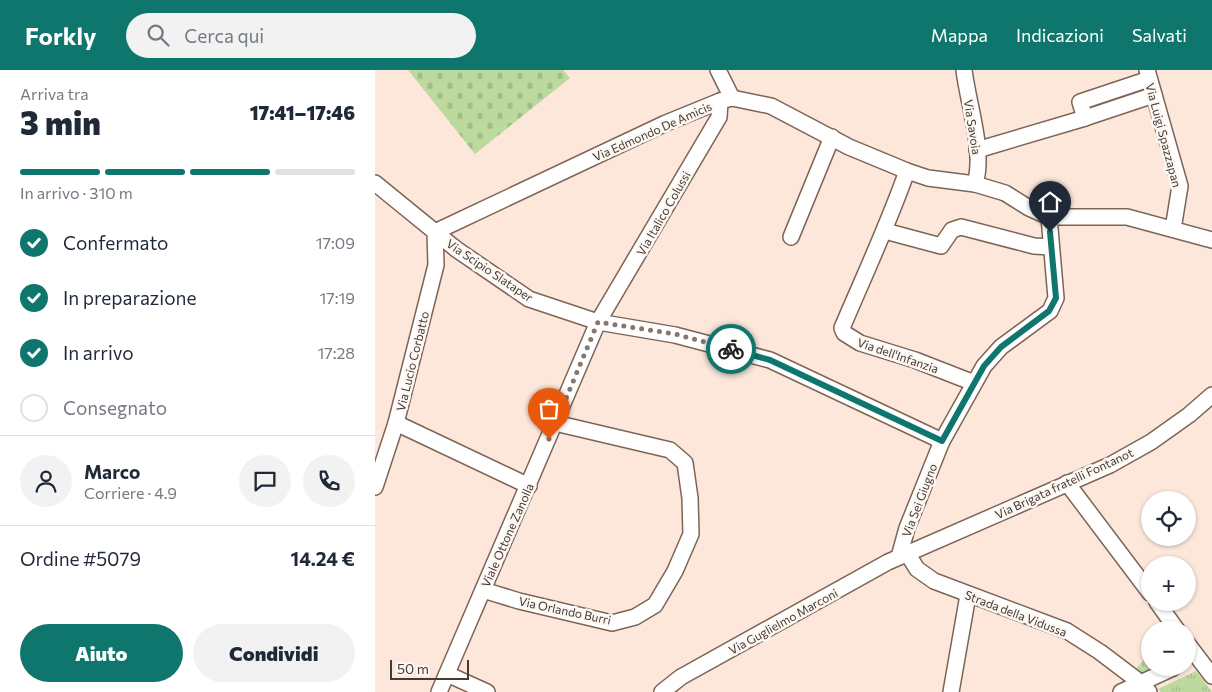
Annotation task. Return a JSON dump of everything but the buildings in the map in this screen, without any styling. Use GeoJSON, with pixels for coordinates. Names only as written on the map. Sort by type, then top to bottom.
{"type":"FeatureCollection","features":[{"type":"Feature","properties":{"kind":"street"},"geometry":{"type":"LineString","coordinates":[[718,70],[726,100],[771,106],[907,172],[929,178],[975,184],[1005,193],[1049,217],[1127,217],[1212,240]]}},
{"type":"Feature","properties":{"kind":"street","name":"Via Savoia"},"geometry":{"type":"LineString","coordinates":[[964,70],[979,168],[975,184]]}},
{"type":"Feature","properties":{"kind":"street"},"geometry":{"type":"LineString","coordinates":[[1085,118],[1080,102],[1148,74]]}},
{"type":"Feature","properties":{"kind":"street","name":"Via Luigi Spazzapan"},"geometry":{"type":"LineString","coordinates":[[1148,74],[1180,186],[1173,229]]}},
{"type":"Feature","properties":{"kind":"street"},"geometry":{"type":"LineString","coordinates":[[977,150],[1154,95]]}},
{"type":"Feature","properties":{"kind":"street","name":"Via Edmondo De Amicis"},"geometry":{"type":"LineString","coordinates":[[435,232],[666,123],[726,100]]}},
{"type":"Feature","properties":{"kind":"street","name":"Via Italico Colussi"},"geometry":{"type":"LineString","coordinates":[[598,322],[719,117],[726,100]]}},
{"type":"Feature","properties":{"kind":"street"},"geometry":{"type":"LineString","coordinates":[[791,237],[832,137]]}},
{"type":"Feature","properties":{"kind":"street","name":"Via dell'Infanzia"},"geometry":{"type":"LineString","coordinates":[[907,172],[885,231],[880,238],[842,328],[844,333],[860,343],[915,360],[974,383]]}},
{"type":"Feature","properties":{"kind":"street"},"geometry":{"type":"LineString","coordinates":[[375,183],[435,232]]}},
{"type":"Feature","properties":{"kind":"street","name":"Via Sei Giugno"},"geometry":{"type":"LineString","coordinates":[[903,555],[907,528],[942,441],[984,366],[1001,347],[1049,311],[1056,298],[1049,217]]}},
{"type":"Feature","properties":{"kind":"street"},"geometry":{"type":"LineString","coordinates":[[885,231],[941,246],[952,230],[961,227],[1034,246],[1051,247]]}},
{"type":"Feature","properties":{"kind":"street","name":"Via Scipio Slataper"},"geometry":{"type":"LineString","coordinates":[[435,232],[529,298],[598,322],[675,334],[770,360],[942,441]]}},
{"type":"Feature","properties":{"kind":"street","name":"Via Lucio Corbatto"},"geometry":{"type":"LineString","coordinates":[[375,487],[396,424],[436,265],[435,232]]}},
{"type":"Feature","properties":{"kind":"street"},"geometry":{"type":"LineString","coordinates":[[436,265],[457,249]]}},
{"type":"Feature","properties":{"kind":"street","name":"Viale Ottone Zanolla"},"geometry":{"type":"LineString","coordinates":[[439,692],[598,322]]}},
{"type":"Feature","properties":{"kind":"street","name":"Via Brigata fratelli Fontanot"},"geometry":{"type":"LineString","coordinates":[[903,555],[1110,464],[1151,442],[1189,415],[1212,395]]}},
{"type":"Feature","properties":{"kind":"street","name":"Via Orlando Burri"},"geometry":{"type":"LineString","coordinates":[[483,590],[519,601],[612,623],[635,617],[655,605],[675,571],[691,534],[690,498],[685,463],[669,450],[555,423]]}},
{"type":"Feature","properties":{"kind":"street"},"geometry":{"type":"LineString","coordinates":[[396,424],[529,486]]}},
{"type":"Feature","properties":{"kind":"street"},"geometry":{"type":"LineString","coordinates":[[1067,483],[1141,581]]}},
{"type":"Feature","properties":{"kind":"street","name":"Strada della Vidussa"},"geometry":{"type":"LineString","coordinates":[[903,555],[927,576],[968,595],[1067,631],[1100,652],[1145,687]]}},
{"type":"Feature","properties":{"kind":"street","name":"Via Guglielmo Marconi"},"geometry":{"type":"LineString","coordinates":[[662,692],[681,677],[903,555]]}},
{"type":"Feature","properties":{"kind":"street"},"geometry":{"type":"LineString","coordinates":[[951,692],[968,595]]}},
{"type":"Feature","properties":{"kind":"street"},"geometry":{"type":"LineString","coordinates":[[1196,662],[1212,676]]}},
{"type":"Feature","properties":{"kind":"street"},"geometry":{"type":"LineString","coordinates":[[447,674],[487,692]]}},
{"type":"Feature","properties":{"kind":"street"},"geometry":{"type":"LineString","coordinates":[[1121,692],[1145,687],[1161,676]]}},
{"type":"Feature","properties":{"kind":"green space"},"geometry":{"type":"Polygon","coordinates":[[[408,70],[563,70],[570,78],[475,154],[408,70]]]}},
{"type":"Feature","properties":{"kind":"green space"},"geometry":{"type":"Polygon","coordinates":[[[1141,663],[1141,674],[1135,670],[1141,663]]]}},
{"type":"Feature","properties":{"kind":"green space"},"geometry":{"type":"Polygon","coordinates":[[[1196,671],[1212,692],[1161,692],[1158,689],[1185,676],[1196,676],[1196,671]]]}},
{"type":"Feature","properties":{"kind":"way so far"},"geometry":{"type":"LineString","coordinates":[[549,439],[598,322],[675,334],[731,349]]}},
{"type":"Feature","properties":{"kind":"route"},"geometry":{"type":"LineString","coordinates":[[731,349],[770,360],[942,441],[984,366],[1001,347],[1049,311],[1056,298],[1050,232]]}}]}
